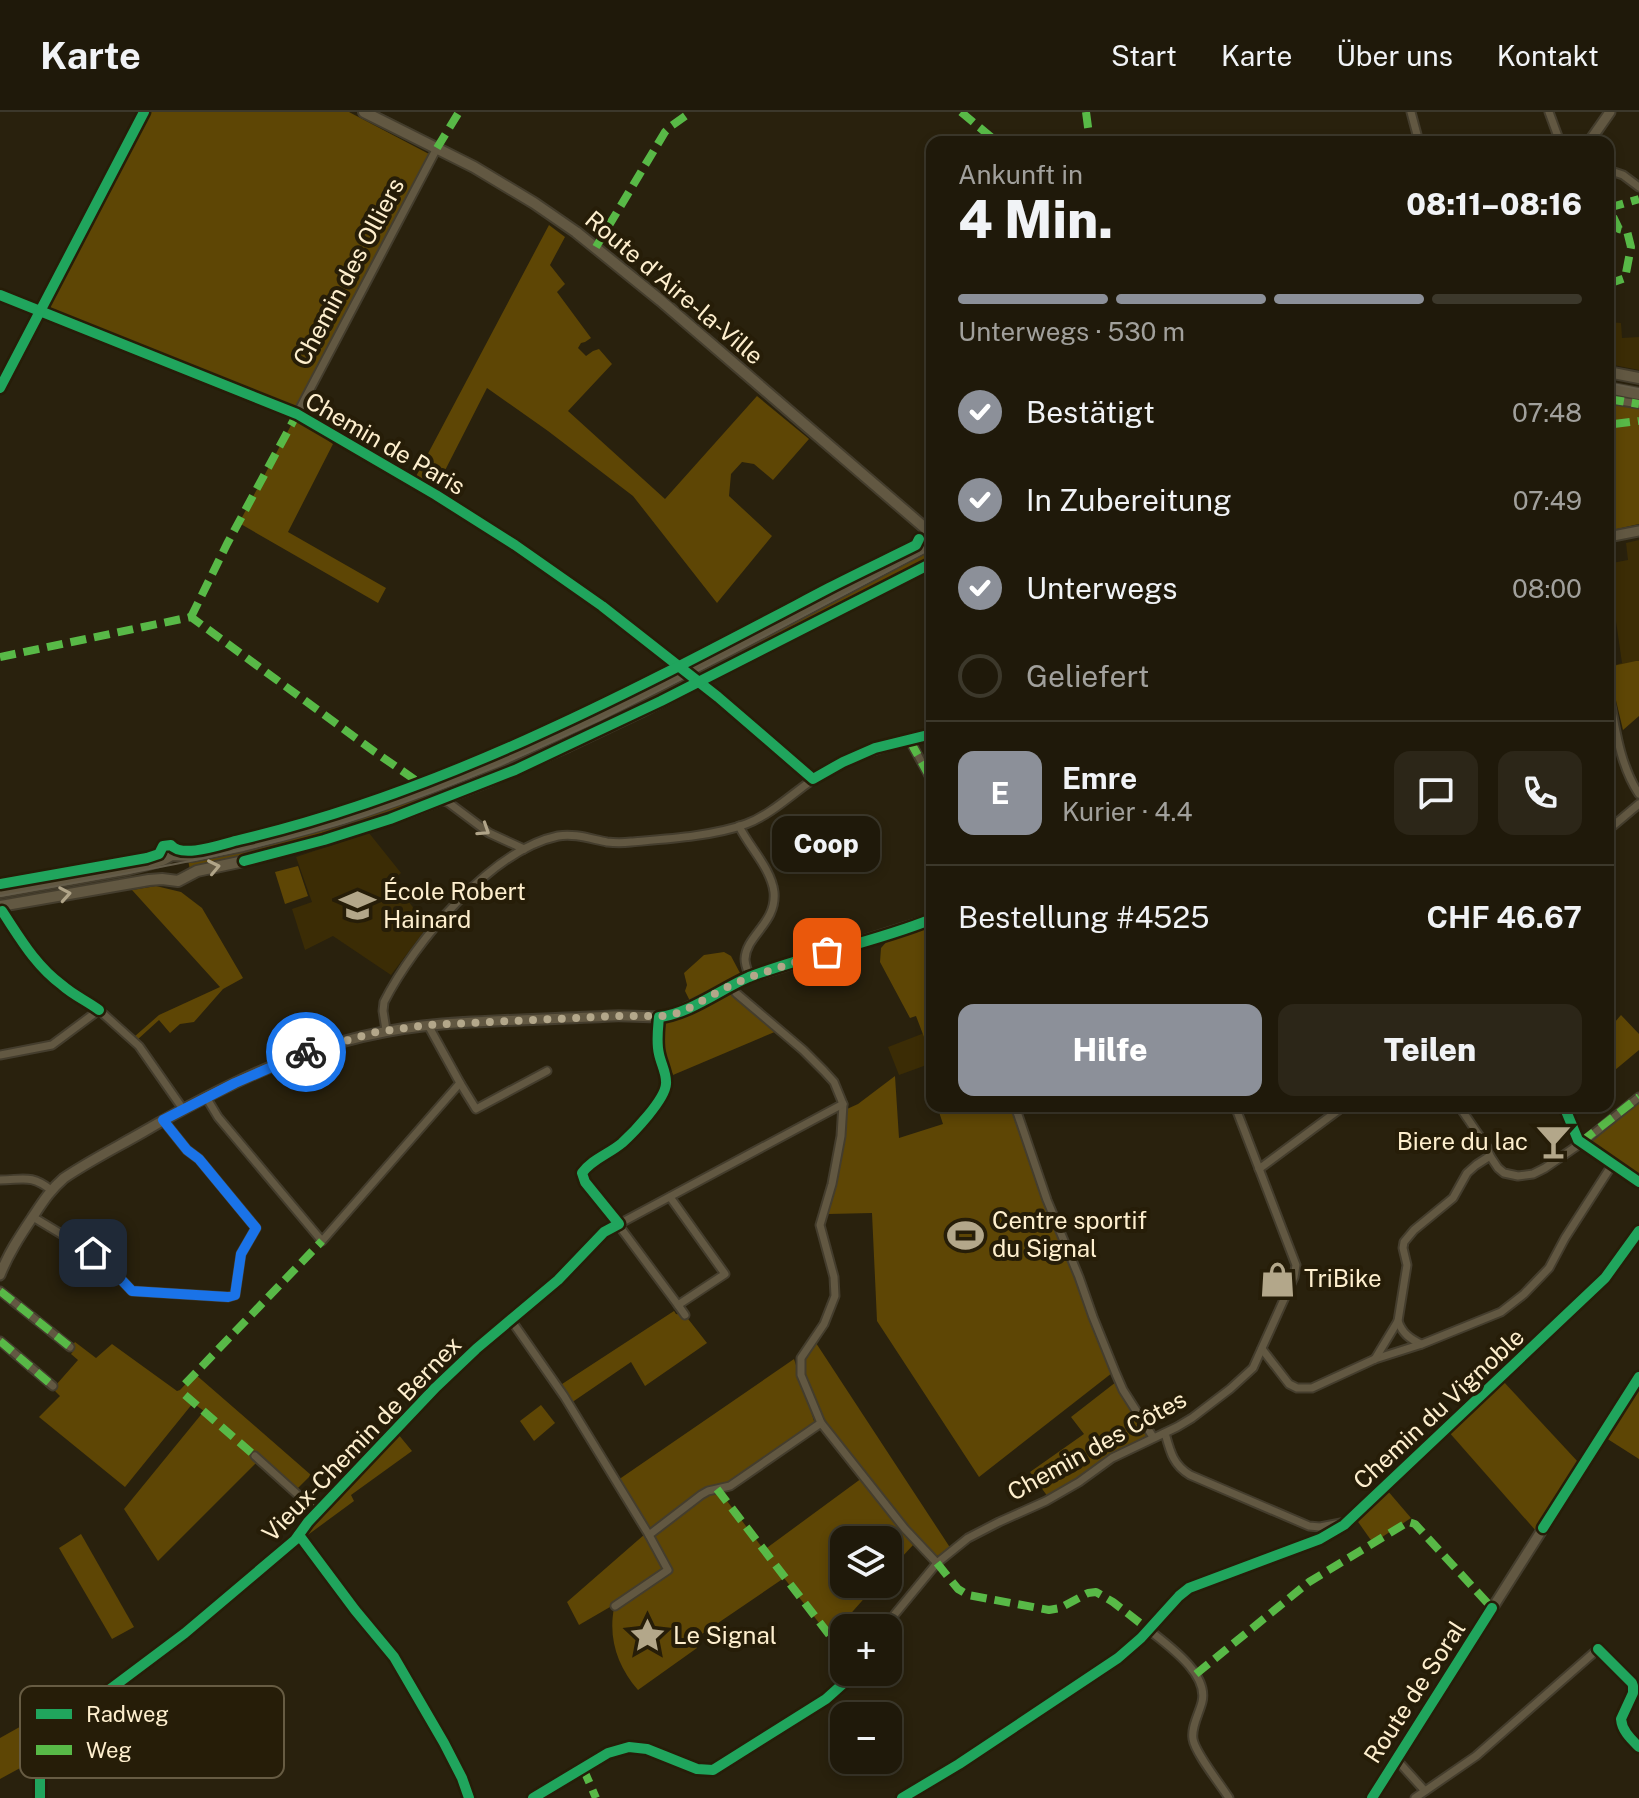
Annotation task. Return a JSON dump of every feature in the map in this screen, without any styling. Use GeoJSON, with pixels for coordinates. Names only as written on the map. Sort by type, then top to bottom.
{"type":"FeatureCollection","features":[{"type":"Feature","properties":{"kind":"main road","name":"Route d'Aire-la-Ville"},"geometry":{"type":"LineString","coordinates":[[364,112],[504,184],[596,247],[926,529]]}},
{"type":"Feature","properties":{"kind":"main road"},"geometry":{"type":"LineString","coordinates":[[1614,373],[1639,378]]}},
{"type":"Feature","properties":{"kind":"main road"},"geometry":{"type":"LineString","coordinates":[[1614,389],[1639,394]]}},
{"type":"Feature","properties":{"kind":"main road"},"geometry":{"type":"LineString","coordinates":[[0,892],[129,869],[172,855],[193,856],[223,851],[302,831],[376,808],[478,770],[661,685],[926,546]]}},
{"type":"Feature","properties":{"kind":"main road"},"geometry":{"type":"LineString","coordinates":[[0,906],[149,880],[178,881],[197,871],[324,840],[442,800],[568,746],[926,566]]}},
{"type":"Feature","properties":{"kind":"main road"},"geometry":{"type":"LineString","coordinates":[[181,856],[187,864],[185,877]]}},
{"type":"Feature","properties":{"kind":"main road"},"geometry":{"type":"LineString","coordinates":[[163,860],[161,870],[167,879]]}},
{"type":"Feature","properties":{"kind":"street"},"geometry":{"type":"LineString","coordinates":[[1411,112],[1417,136]]}},
{"type":"Feature","properties":{"kind":"street"},"geometry":{"type":"LineString","coordinates":[[1549,112],[1558,136]]}},
{"type":"Feature","properties":{"kind":"street"},"geometry":{"type":"LineString","coordinates":[[1593,136],[1610,112]]}},
{"type":"Feature","properties":{"kind":"street","name":"Chemin des Olliers"},"geometry":{"type":"LineString","coordinates":[[297,414],[437,148]]}},
{"type":"Feature","properties":{"kind":"street"},"geometry":{"type":"LineString","coordinates":[[1614,172],[1639,187]]}},
{"type":"Feature","properties":{"kind":"street"},"geometry":{"type":"LineString","coordinates":[[1614,400],[1639,404]]}},
{"type":"Feature","properties":{"kind":"street"},"geometry":{"type":"LineString","coordinates":[[1614,536],[1639,531]]}},
{"type":"Feature","properties":{"kind":"street"},"geometry":{"type":"LineString","coordinates":[[709,677],[707,686],[718,697],[813,779]]}},
{"type":"Feature","properties":{"kind":"street"},"geometry":{"type":"LineString","coordinates":[[1614,718],[1623,762],[1639,794]]}},
{"type":"Feature","properties":{"kind":"street"},"geometry":{"type":"LineString","coordinates":[[386,1030],[384,1002],[415,952],[477,884],[524,849],[561,835],[631,842],[739,826],[774,809],[813,779],[843,762],[875,748],[926,736]]}},
{"type":"Feature","properties":{"kind":"street"},"geometry":{"type":"LineString","coordinates":[[910,741],[926,770]]}},
{"type":"Feature","properties":{"kind":"street"},"geometry":{"type":"LineString","coordinates":[[442,800],[489,833],[524,849]]}},
{"type":"Feature","properties":{"kind":"street"},"geometry":{"type":"LineString","coordinates":[[1614,825],[1639,804]]}},
{"type":"Feature","properties":{"kind":"street"},"geometry":{"type":"LineString","coordinates":[[739,826],[768,874],[774,901],[770,915],[748,949],[745,963],[750,977]]}},
{"type":"Feature","properties":{"kind":"street"},"geometry":{"type":"LineString","coordinates":[[0,1275],[23,1230],[51,1190],[70,1174],[183,1109],[290,1057],[386,1030],[428,1025],[617,1016],[659,1017],[682,1012],[750,977],[926,921]]}},
{"type":"Feature","properties":{"kind":"street"},"geometry":{"type":"LineString","coordinates":[[731,986],[824,1071],[834,1082],[843,1104],[832,1184],[820,1225],[834,1277],[835,1296],[824,1324],[803,1355],[801,1375],[821,1423],[905,1529],[937,1563]]}},
{"type":"Feature","properties":{"kind":"street"},"geometry":{"type":"LineString","coordinates":[[0,1055],[52,1045],[99,1010],[139,1046],[183,1109]]}},
{"type":"Feature","properties":{"kind":"street"},"geometry":{"type":"LineString","coordinates":[[659,1017],[657,1043],[666,1077],[664,1093],[651,1112],[621,1143],[582,1173],[585,1182],[685,1315]]}},
{"type":"Feature","properties":{"kind":"street"},"geometry":{"type":"LineString","coordinates":[[428,1025],[476,1109],[547,1071]]}},
{"type":"Feature","properties":{"kind":"street"},"geometry":{"type":"LineString","coordinates":[[206,1097],[218,1117],[322,1241],[460,1083]]}},
{"type":"Feature","properties":{"kind":"street"},"geometry":{"type":"LineString","coordinates":[[1463,1112],[1504,1173],[1521,1176],[1545,1168],[1639,1097]]}},
{"type":"Feature","properties":{"kind":"street","name":"Vieux-Chemin de Bernex"},"geometry":{"type":"LineString","coordinates":[[114,1686],[185,1633],[295,1540],[422,1399],[564,1274],[604,1232],[843,1104]]}},
{"type":"Feature","properties":{"kind":"street"},"geometry":{"type":"LineString","coordinates":[[1017,1112],[1047,1200],[1123,1390],[1153,1437]]}},
{"type":"Feature","properties":{"kind":"street","name":"Chemin des Côtes"},"geometry":{"type":"LineString","coordinates":[[895,1614],[937,1563],[977,1533],[1062,1493],[1112,1458],[1192,1418],[1253,1368],[1296,1272],[1296,1265],[1237,1112]]}},
{"type":"Feature","properties":{"kind":"street"},"geometry":{"type":"LineString","coordinates":[[1259,1169],[1335,1112]]}},
{"type":"Feature","properties":{"kind":"street"},"geometry":{"type":"LineString","coordinates":[[1566,1112],[1581,1142],[1639,1182]]}},
{"type":"Feature","properties":{"kind":"street"},"geometry":{"type":"LineString","coordinates":[[33,1217],[101,1258],[132,1291],[235,1295],[241,1254],[256,1228],[163,1120]]}},
{"type":"Feature","properties":{"kind":"street"},"geometry":{"type":"LineString","coordinates":[[1375,1359],[1398,1321],[1407,1265],[1404,1242],[1453,1198],[1467,1173],[1490,1156]]}},
{"type":"Feature","properties":{"kind":"street"},"geometry":{"type":"LineString","coordinates":[[1262,1349],[1289,1384],[1302,1389],[1321,1385],[1375,1359],[1493,1317],[1524,1294],[1549,1268],[1612,1165]]}},
{"type":"Feature","properties":{"kind":"street"},"geometry":{"type":"LineString","coordinates":[[0,1180],[31,1179],[51,1190]]}},
{"type":"Feature","properties":{"kind":"street"},"geometry":{"type":"LineString","coordinates":[[670,1197],[725,1274],[678,1305]]}},
{"type":"Feature","properties":{"kind":"street","name":"Chemin du Vignoble"},"geometry":{"type":"LineString","coordinates":[[1234,1571],[1320,1539],[1348,1522],[1605,1278],[1639,1231]]}},
{"type":"Feature","properties":{"kind":"street"},"geometry":{"type":"LineString","coordinates":[[0,1291],[70,1347]]}},
{"type":"Feature","properties":{"kind":"street"},"geometry":{"type":"LineString","coordinates":[[511,1320],[564,1396],[668,1570],[615,1606]]}},
{"type":"Feature","properties":{"kind":"street"},"geometry":{"type":"LineString","coordinates":[[1398,1321],[1405,1333],[1422,1344]]}},
{"type":"Feature","properties":{"kind":"street"},"geometry":{"type":"LineString","coordinates":[[0,1341],[53,1386]]}},
{"type":"Feature","properties":{"kind":"street","name":"Route de Soral"},"geometry":{"type":"LineString","coordinates":[[1372,1798],[1639,1377]]}},
{"type":"Feature","properties":{"kind":"street"},"geometry":{"type":"LineString","coordinates":[[649,1535],[701,1495],[730,1486],[821,1423]]}},
{"type":"Feature","properties":{"kind":"street"},"geometry":{"type":"LineString","coordinates":[[1165,1433],[1174,1460],[1190,1475],[1309,1526],[1348,1522]]}},
{"type":"Feature","properties":{"kind":"street"},"geometry":{"type":"LineString","coordinates":[[255,1456],[317,1512]]}},
{"type":"Feature","properties":{"kind":"street"},"geometry":{"type":"LineString","coordinates":[[1149,1630],[1199,1677],[1203,1698],[1193,1730],[1193,1741],[1229,1798]]}},
{"type":"Feature","properties":{"kind":"street"},"geometry":{"type":"LineString","coordinates":[[1415,1798],[1476,1756],[1598,1649],[1632,1683],[1633,1693],[1621,1724],[1639,1747]]}},
{"type":"Feature","properties":{"kind":"street"},"geometry":{"type":"LineString","coordinates":[[1396,1759],[1425,1791]]}},
{"type":"Feature","properties":{"kind":"shaded area"},"geometry":{"type":"Polygon","coordinates":[[[146,112],[349,112],[429,154],[428,162],[298,406],[289,409],[51,313],[47,302],[146,112]]]}},
{"type":"Feature","properties":{"kind":"shaded area"},"geometry":{"type":"Polygon","coordinates":[[[549,225],[565,237],[550,265],[565,284],[557,292],[591,338],[578,348],[586,356],[599,349],[612,364],[568,411],[665,499],[757,396],[809,439],[773,480],[754,464],[742,462],[731,474],[729,496],[772,536],[717,603],[633,496],[487,388],[434,492],[414,480],[549,225]]]}},
{"type":"Feature","properties":{"kind":"shaded area"},"geometry":{"type":"Polygon","coordinates":[[[1614,322],[1621,323],[1622,338],[1639,337],[1639,370],[1614,365],[1614,322]]]}},
{"type":"Feature","properties":{"kind":"shaded area"},"geometry":{"type":"Polygon","coordinates":[[[1614,397],[1639,402],[1639,524],[1614,530],[1614,397]]]}},
{"type":"Feature","properties":{"kind":"shaded area"},"geometry":{"type":"Polygon","coordinates":[[[296,416],[332,437],[329,441],[333,444],[288,532],[386,588],[378,603],[239,523],[296,416]]]}},
{"type":"Feature","properties":{"kind":"shaded area"},"geometry":{"type":"Polygon","coordinates":[[[1639,540],[1639,716],[1614,676],[1614,665],[1622,663],[1614,608],[1614,563],[1628,560],[1626,543],[1639,540]]]}},
{"type":"Feature","properties":{"kind":"shaded area"},"geometry":{"type":"Polygon","coordinates":[[[926,550],[926,560],[698,679],[690,673],[926,550]]]}},
{"type":"Feature","properties":{"kind":"shaded area"},"geometry":{"type":"Polygon","coordinates":[[[1639,661],[1639,716],[1623,730],[1614,692],[1614,666],[1639,661]]]}},
{"type":"Feature","properties":{"kind":"shaded area"},"geometry":{"type":"Polygon","coordinates":[[[680,678],[684,687],[516,767],[513,761],[456,785],[454,782],[680,678]]]}},
{"type":"Feature","properties":{"kind":"shaded area"},"geometry":{"type":"Polygon","coordinates":[[[447,785],[451,794],[323,838],[190,870],[188,860],[447,785]]]}},
{"type":"Feature","properties":{"kind":"shaded area","name":"École Robert Hainard"},"geometry":{"type":"Polygon","coordinates":[[[369,833],[401,873],[392,881],[428,926],[391,975],[333,936],[305,950],[292,909],[312,902],[296,857],[369,833]]]}},
{"type":"Feature","properties":{"kind":"shaded area"},"geometry":{"type":"Polygon","coordinates":[[[298,866],[308,896],[285,904],[275,872],[298,866]]]}},
{"type":"Feature","properties":{"kind":"shaded area"},"geometry":{"type":"Polygon","coordinates":[[[156,886],[181,892],[202,908],[243,978],[223,989],[194,1022],[180,1024],[170,1033],[159,1020],[137,1040],[134,1037],[159,1015],[220,987],[132,890],[156,886]]]}},
{"type":"Feature","properties":{"kind":"shaded area"},"geometry":{"type":"Polygon","coordinates":[[[926,926],[926,1042],[916,1016],[910,1018],[880,962],[881,948],[889,939],[926,926]]]}},
{"type":"Feature","properties":{"kind":"shaded area"},"geometry":{"type":"Polygon","coordinates":[[[724,952],[731,956],[740,973],[729,982],[777,1031],[673,1075],[664,1052],[663,1022],[690,1001],[685,991],[684,973],[704,955],[724,952]]]}},
{"type":"Feature","properties":{"kind":"shaded area"},"geometry":{"type":"Polygon","coordinates":[[[1621,1015],[1639,1034],[1639,1050],[1615,1070],[1614,1069],[1614,1023],[1621,1015]]]}},
{"type":"Feature","properties":{"kind":"shaded area"},"geometry":{"type":"Polygon","coordinates":[[[926,1032],[926,1065],[899,1075],[888,1047],[926,1032]]]}},
{"type":"Feature","properties":{"kind":"shaded area"},"geometry":{"type":"Polygon","coordinates":[[[895,1076],[899,1138],[943,1124],[939,1112],[1015,1112],[1112,1373],[979,1477],[877,1321],[872,1213],[828,1214],[847,1109],[895,1076]]]}},
{"type":"Feature","properties":{"kind":"shaded area"},"geometry":{"type":"Polygon","coordinates":[[[1639,1101],[1639,1177],[1620,1166],[1592,1141],[1639,1101]]]}},
{"type":"Feature","properties":{"kind":"shaded area"},"geometry":{"type":"Polygon","coordinates":[[[674,1311],[685,1315],[707,1343],[645,1386],[631,1362],[571,1403],[559,1386],[674,1311]]]}},
{"type":"Feature","properties":{"kind":"shaded area"},"geometry":{"type":"Polygon","coordinates":[[[75,1342],[96,1358],[112,1344],[177,1391],[195,1374],[311,1475],[294,1492],[259,1460],[158,1561],[124,1509],[204,1411],[193,1403],[125,1487],[39,1417],[60,1396],[55,1391],[56,1385],[78,1360],[71,1354],[75,1342]]]}},
{"type":"Feature","properties":{"kind":"shaded area"},"geometry":{"type":"Polygon","coordinates":[[[816,1343],[951,1549],[935,1557],[890,1507],[823,1419],[804,1374],[804,1360],[816,1343]]]}},
{"type":"Feature","properties":{"kind":"shaded area"},"geometry":{"type":"Polygon","coordinates":[[[794,1359],[815,1424],[718,1489],[764,1550],[862,1478],[897,1526],[830,1526],[830,1598],[865,1598],[850,1614],[830,1614],[830,1637],[784,1578],[693,1640],[697,1648],[638,1690],[616,1652],[612,1631],[614,1608],[610,1607],[579,1625],[567,1602],[645,1534],[618,1480],[794,1359]]]}},
{"type":"Feature","properties":{"kind":"shaded area"},"geometry":{"type":"Polygon","coordinates":[[[1502,1380],[1579,1463],[1536,1531],[1448,1431],[1502,1380]]]}},
{"type":"Feature","properties":{"kind":"shaded area"},"geometry":{"type":"Polygon","coordinates":[[[1116,1382],[1148,1433],[1146,1437],[1048,1497],[1030,1472],[1084,1434],[1071,1417],[1116,1382]]]}},
{"type":"Feature","properties":{"kind":"shaded area"},"geometry":{"type":"Polygon","coordinates":[[[1639,1386],[1639,1459],[1606,1438],[1639,1386]]]}},
{"type":"Feature","properties":{"kind":"shaded area"},"geometry":{"type":"Polygon","coordinates":[[[541,1405],[555,1423],[534,1441],[520,1421],[541,1405]]]}},
{"type":"Feature","properties":{"kind":"shaded area"},"geometry":{"type":"Polygon","coordinates":[[[398,1434],[412,1451],[351,1495],[354,1501],[305,1537],[307,1526],[398,1434]]]}},
{"type":"Feature","properties":{"kind":"shaded area"},"geometry":{"type":"Polygon","coordinates":[[[1387,1490],[1411,1518],[1373,1543],[1356,1519],[1387,1490]]]}},
{"type":"Feature","properties":{"kind":"shaded area"},"geometry":{"type":"Polygon","coordinates":[[[902,1531],[914,1544],[902,1557],[902,1531]]]}},
{"type":"Feature","properties":{"kind":"shaded area"},"geometry":{"type":"Polygon","coordinates":[[[81,1534],[134,1627],[112,1639],[59,1548],[81,1534]]]}},
{"type":"Feature","properties":{"kind":"shaded area"},"geometry":{"type":"Polygon","coordinates":[[[20,1727],[20,1768],[0,1779],[0,1738],[20,1727]]]}},
{"type":"Feature","properties":{"kind":"tram line"},"geometry":{"type":"LineString","coordinates":[[1614,384],[1639,389]]}},
{"type":"Feature","properties":{"kind":"tram line"},"geometry":{"type":"LineString","coordinates":[[0,896],[275,842],[365,816],[439,789],[583,728],[926,551]]}},
{"type":"Feature","properties":{"kind":"marked path"},"geometry":{"type":"LineString","coordinates":[[437,148],[459,112]]}},
{"type":"Feature","properties":{"kind":"marked path"},"geometry":{"type":"LineString","coordinates":[[596,247],[665,132],[691,112]]}},
{"type":"Feature","properties":{"kind":"marked path"},"geometry":{"type":"LineString","coordinates":[[961,112],[990,136]]}},
{"type":"Feature","properties":{"kind":"marked path"},"geometry":{"type":"LineString","coordinates":[[1086,112],[1089,136]]}},
{"type":"Feature","properties":{"kind":"marked path"},"geometry":{"type":"LineString","coordinates":[[1614,206],[1639,199]]}},
{"type":"Feature","properties":{"kind":"marked path"},"geometry":{"type":"LineString","coordinates":[[1614,218],[1619,229],[1627,231],[1631,247],[1625,278],[1614,282]]}},
{"type":"Feature","properties":{"kind":"marked path"},"geometry":{"type":"LineString","coordinates":[[1614,400],[1639,404]]}},
{"type":"Feature","properties":{"kind":"marked path"},"geometry":{"type":"LineString","coordinates":[[191,617],[297,414]]}},
{"type":"Feature","properties":{"kind":"marked path"},"geometry":{"type":"LineString","coordinates":[[1614,424],[1639,421]]}},
{"type":"Feature","properties":{"kind":"marked path"},"geometry":{"type":"LineString","coordinates":[[0,657],[191,617],[421,784]]}},
{"type":"Feature","properties":{"kind":"marked path"},"geometry":{"type":"LineString","coordinates":[[910,741],[926,770]]}},
{"type":"Feature","properties":{"kind":"marked path"},"geometry":{"type":"LineString","coordinates":[[1581,1142],[1639,1097]]}},
{"type":"Feature","properties":{"kind":"marked path"},"geometry":{"type":"LineString","coordinates":[[185,1384],[322,1241]]}},
{"type":"Feature","properties":{"kind":"marked path"},"geometry":{"type":"LineString","coordinates":[[0,1291],[70,1347]]}},
{"type":"Feature","properties":{"kind":"marked path"},"geometry":{"type":"LineString","coordinates":[[0,1341],[53,1386]]}},
{"type":"Feature","properties":{"kind":"marked path"},"geometry":{"type":"LineString","coordinates":[[185,1395],[255,1456]]}},
{"type":"Feature","properties":{"kind":"marked path"},"geometry":{"type":"LineString","coordinates":[[717,1489],[830,1636]]}},
{"type":"Feature","properties":{"kind":"marked path"},"geometry":{"type":"LineString","coordinates":[[1196,1674],[1309,1582],[1408,1522],[1415,1524],[1492,1608]]}},
{"type":"Feature","properties":{"kind":"marked path"},"geometry":{"type":"LineString","coordinates":[[937,1563],[958,1589],[968,1595],[1049,1610],[1096,1592],[1149,1630]]}},
{"type":"Feature","properties":{"kind":"marked path"},"geometry":{"type":"LineString","coordinates":[[583,1768],[596,1798]]}},
{"type":"Feature","properties":{"kind":"cycle path"},"geometry":{"type":"LineString","coordinates":[[0,388],[144,112]]}},
{"type":"Feature","properties":{"kind":"cycle path","name":"Chemin de Paris"},"geometry":{"type":"LineString","coordinates":[[0,295],[297,414],[436,495],[602,606],[718,697],[813,779],[875,748],[926,735]]}},
{"type":"Feature","properties":{"kind":"cycle path"},"geometry":{"type":"LineString","coordinates":[[0,884],[147,858],[159,854],[163,846],[171,845],[184,851],[213,847],[317,819],[393,794],[468,765],[615,698],[916,545],[919,539]]}},
{"type":"Feature","properties":{"kind":"cycle path"},"geometry":{"type":"LineString","coordinates":[[244,861],[390,819],[515,770],[661,701],[926,566]]}},
{"type":"Feature","properties":{"kind":"cycle path"},"geometry":{"type":"LineString","coordinates":[[2,911],[44,969],[66,989],[99,1010]]}},
{"type":"Feature","properties":{"kind":"cycle path"},"geometry":{"type":"LineString","coordinates":[[114,1686],[185,1633],[295,1540],[308,1522],[436,1387],[558,1280],[604,1232],[619,1224],[585,1182],[582,1173],[627,1138],[648,1116],[664,1091],[666,1076],[658,1045],[659,1017],[693,1006],[749,977],[926,921]]}},
{"type":"Feature","properties":{"kind":"cycle path"},"geometry":{"type":"LineString","coordinates":[[1566,1112],[1578,1140],[1639,1182]]}},
{"type":"Feature","properties":{"kind":"cycle path"},"geometry":{"type":"LineString","coordinates":[[902,1798],[959,1764],[1118,1658],[1189,1588],[1320,1539],[1344,1525],[1605,1278],[1639,1231]]}},
{"type":"Feature","properties":{"kind":"cycle path"},"geometry":{"type":"LineString","coordinates":[[1543,1528],[1639,1377]]}},
{"type":"Feature","properties":{"kind":"cycle path"},"geometry":{"type":"LineString","coordinates":[[299,1535],[394,1657],[444,1743],[469,1798]]}},
{"type":"Feature","properties":{"kind":"cycle path"},"geometry":{"type":"LineString","coordinates":[[1372,1798],[1492,1608]]}},
{"type":"Feature","properties":{"kind":"cycle path"},"geometry":{"type":"LineString","coordinates":[[1598,1649],[1632,1683],[1633,1693],[1621,1719],[1625,1731],[1639,1747]]}},
{"type":"Feature","properties":{"kind":"cycle path"},"geometry":{"type":"LineString","coordinates":[[533,1798],[608,1753],[629,1747],[647,1749],[697,1769],[713,1770],[826,1699],[840,1686]]}},
{"type":"Feature","properties":{"kind":"cycle path"},"geometry":{"type":"LineString","coordinates":[[40,1778],[40,1798]]}},
{"type":"Feature","properties":{"kind":"way so far"},"geometry":{"type":"LineString","coordinates":[[306,1052],[376,1032],[428,1025],[666,1016],[682,1012],[750,977],[827,952]]}},
{"type":"Feature","properties":{"kind":"place","name":"École Robert Hainard"},"geometry":{"type":"Point","coordinates":[357,906]}},
{"type":"Feature","properties":{"kind":"place","name":"Coop"},"geometry":{"type":"Point","coordinates":[827,952]}},
{"type":"Feature","properties":{"kind":"place","name":"Biere du lac"},"geometry":{"type":"Point","coordinates":[1554,1142]}},
{"type":"Feature","properties":{"kind":"place","name":"Centre sportif du Signal"},"geometry":{"type":"Point","coordinates":[966,1235]}},
{"type":"Feature","properties":{"kind":"place","name":"TriBike"},"geometry":{"type":"Point","coordinates":[1278,1279]}},
{"type":"Feature","properties":{"kind":"place","name":"Le Signal"},"geometry":{"type":"Point","coordinates":[647,1636]}},
{"type":"Feature","properties":{"kind":"route"},"geometry":{"type":"LineString","coordinates":[[93,1253],[132,1291],[235,1295],[241,1254],[256,1228],[163,1120],[235,1083],[306,1052]]}}]}
